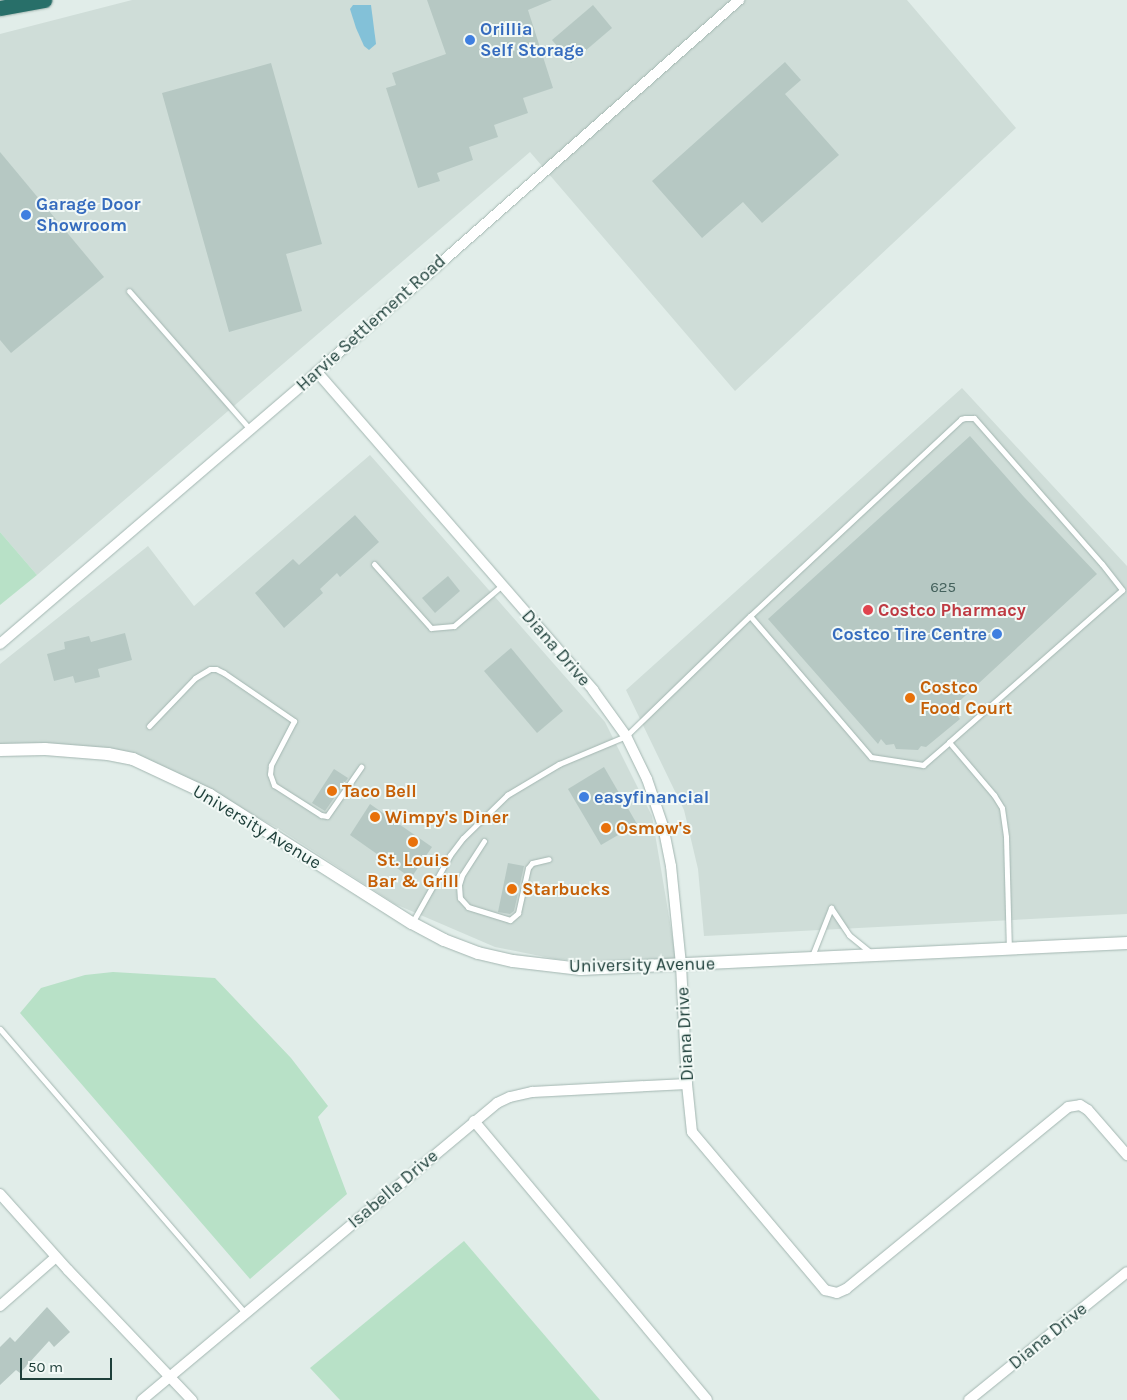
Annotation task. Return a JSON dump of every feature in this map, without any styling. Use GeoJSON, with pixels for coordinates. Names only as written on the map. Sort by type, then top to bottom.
{"type":"FeatureCollection","features":[{"type":"Feature","properties":{"kind":"highway"},"geometry":{"type":"LineString","coordinates":[[0,8],[44,0]]}},
{"type":"Feature","properties":{"kind":"street","name":"Harvie Settlement Road"},"geometry":{"type":"LineString","coordinates":[[0,644],[316,372],[739,0]]}},
{"type":"Feature","properties":{"kind":"street","name":"Diana Drive"},"geometry":{"type":"LineString","coordinates":[[316,372],[593,690],[626,736],[647,779],[662,826],[671,866],[682,965],[690,1124],[698,1141],[824,1290],[837,1293],[846,1289],[1068,1107],[1080,1105],[1088,1110],[1127,1155]]}},
{"type":"Feature","properties":{"kind":"street","name":"University Avenue"},"geometry":{"type":"LineString","coordinates":[[0,750],[45,749],[133,758],[210,795],[412,923],[444,940],[478,953],[513,961],[581,969],[1127,943]]}},
{"type":"Feature","properties":{"kind":"street","name":"Isabella Drive"},"geometry":{"type":"LineString","coordinates":[[142,1400],[497,1103],[510,1097],[532,1092],[687,1084]]}},
{"type":"Feature","properties":{"kind":"street"},"geometry":{"type":"LineString","coordinates":[[474,1121],[707,1400]]}},
{"type":"Feature","properties":{"kind":"street"},"geometry":{"type":"LineString","coordinates":[[0,1194],[56,1257],[192,1400]]}},
{"type":"Feature","properties":{"kind":"street"},"geometry":{"type":"LineString","coordinates":[[0,1306],[56,1257]]}},
{"type":"Feature","properties":{"kind":"street","name":"Diana Drive"},"geometry":{"type":"LineString","coordinates":[[969,1400],[1127,1272]]}},
{"type":"Feature","properties":{"kind":"lane"},"geometry":{"type":"LineString","coordinates":[[129,291],[250,429]]}},
{"type":"Feature","properties":{"kind":"lane"},"geometry":{"type":"LineString","coordinates":[[412,923],[450,855],[463,838],[507,794],[559,764],[626,736],[750,616],[961,419],[974,418],[1102,564],[1122,590],[923,765],[870,757],[750,616]]}},
{"type":"Feature","properties":{"kind":"lane"},"geometry":{"type":"LineString","coordinates":[[374,564],[431,628],[454,626],[501,586]]}},
{"type":"Feature","properties":{"kind":"lane"},"geometry":{"type":"LineString","coordinates":[[149,726],[195,678],[210,669],[224,673],[294,721],[271,765],[270,774],[274,785],[321,815],[327,816],[361,767]]}},
{"type":"Feature","properties":{"kind":"lane"},"geometry":{"type":"LineString","coordinates":[[949,742],[994,795],[1002,808],[1006,837],[1009,949]]}},
{"type":"Feature","properties":{"kind":"lane"},"geometry":{"type":"LineString","coordinates":[[484,841],[462,875],[458,885],[460,898],[468,907],[510,920],[518,913],[528,868],[532,863],[549,859]]}},
{"type":"Feature","properties":{"kind":"lane"},"geometry":{"type":"LineString","coordinates":[[811,958],[831,908],[849,935],[873,954]]}},
{"type":"Feature","properties":{"kind":"lane"},"geometry":{"type":"LineString","coordinates":[[0,1029],[245,1313]]}},
{"type":"Feature","properties":{"kind":"shaded area"},"geometry":{"type":"Polygon","coordinates":[[[132,0],[907,0],[1016,128],[735,391],[530,152],[37,575],[0,532],[0,34],[132,0]]]}},
{"type":"Feature","properties":{"kind":"shaded area"},"geometry":{"type":"Polygon","coordinates":[[[962,388],[1127,566],[1127,914],[704,936],[698,869],[684,810],[626,690],[962,388]]]}},
{"type":"Feature","properties":{"kind":"shaded area"},"geometry":{"type":"Polygon","coordinates":[[[370,455],[605,722],[652,816],[676,958],[598,962],[555,959],[495,947],[395,904],[279,829],[171,770],[131,752],[25,743],[0,746],[0,664],[148,546],[194,606],[370,455]]]}},
{"type":"Feature","properties":{"kind":"green space"},"geometry":{"type":"Polygon","coordinates":[[[0,532],[37,575],[0,605],[0,532]]]}},
{"type":"Feature","properties":{"kind":"green space"},"geometry":{"type":"Polygon","coordinates":[[[113,972],[215,978],[291,1058],[328,1106],[318,1117],[347,1194],[250,1279],[20,1013],[41,988],[85,975],[113,972]]]}},
{"type":"Feature","properties":{"kind":"green space"},"geometry":{"type":"Polygon","coordinates":[[[464,1241],[600,1400],[340,1400],[310,1368],[464,1241]]]}},
{"type":"Feature","properties":{"kind":"water"},"geometry":{"type":"Polygon","coordinates":[[[353,5],[371,5],[376,44],[369,50],[364,46],[356,28],[350,9],[353,5]]]}},
{"type":"Feature","properties":{"kind":"building"},"geometry":{"type":"Polygon","coordinates":[[[427,0],[552,0],[528,10],[553,88],[523,98],[528,113],[494,125],[498,137],[469,147],[473,160],[437,173],[440,181],[418,188],[386,88],[396,85],[392,73],[446,54],[427,0]]]}},
{"type":"Feature","properties":{"kind":"building"},"geometry":{"type":"Polygon","coordinates":[[[593,5],[612,28],[571,63],[552,40],[593,5]]]}},
{"type":"Feature","properties":{"kind":"building"},"geometry":{"type":"Polygon","coordinates":[[[785,62],[801,80],[785,94],[839,155],[762,223],[743,202],[702,238],[652,181],[785,62]]]}},
{"type":"Feature","properties":{"kind":"building"},"geometry":{"type":"Polygon","coordinates":[[[271,63],[322,244],[286,254],[302,311],[229,332],[162,93],[271,63]]]}},
{"type":"Feature","properties":{"kind":"building","name":"Garage Door Showroom"},"geometry":{"type":"Polygon","coordinates":[[[0,152],[104,277],[11,353],[0,340],[0,152]]]}},
{"type":"Feature","properties":{"kind":"building"},"geometry":{"type":"Polygon","coordinates":[[[970,436],[1024,497],[1097,574],[952,708],[960,719],[926,747],[921,746],[918,750],[896,749],[894,744],[886,745],[881,739],[878,744],[768,619],[970,436]]]}},
{"type":"Feature","properties":{"kind":"building"},"geometry":{"type":"Polygon","coordinates":[[[355,515],[379,542],[340,577],[337,573],[320,589],[323,593],[284,628],[255,593],[293,559],[299,565],[355,515]]]}},
{"type":"Feature","properties":{"kind":"building"},"geometry":{"type":"Polygon","coordinates":[[[448,576],[460,591],[435,613],[422,598],[448,576]]]}},
{"type":"Feature","properties":{"kind":"building"},"geometry":{"type":"Polygon","coordinates":[[[125,633],[132,660],[98,669],[100,677],[75,683],[73,676],[54,681],[47,654],[65,649],[64,642],[89,636],[91,642],[125,633]]]}},
{"type":"Feature","properties":{"kind":"building"},"geometry":{"type":"Polygon","coordinates":[[[511,648],[563,711],[537,733],[484,671],[511,648]]]}},
{"type":"Feature","properties":{"kind":"building"},"geometry":{"type":"Polygon","coordinates":[[[604,767],[637,824],[601,845],[568,789],[604,767]]]}},
{"type":"Feature","properties":{"kind":"building","name":"Taco Bell"},"geometry":{"type":"Polygon","coordinates":[[[334,769],[348,778],[325,811],[312,803],[334,769]]]}},
{"type":"Feature","properties":{"kind":"building"},"geometry":{"type":"Polygon","coordinates":[[[370,804],[432,847],[411,878],[350,835],[370,804]]]}},
{"type":"Feature","properties":{"kind":"building","name":"Starbucks"},"geometry":{"type":"Polygon","coordinates":[[[508,863],[524,866],[514,911],[510,914],[498,912],[508,863]]]}},
{"type":"Feature","properties":{"kind":"building"},"geometry":{"type":"Polygon","coordinates":[[[47,1307],[70,1332],[54,1347],[49,1341],[20,1373],[16,1370],[0,1385],[0,1347],[10,1337],[15,1342],[47,1307]]]}},
{"type":"Feature","properties":{"kind":"place","name":"Orillia Self Storage"},"geometry":{"type":"Point","coordinates":[470,40]}},
{"type":"Feature","properties":{"kind":"place","name":"Garage Door Showroom"},"geometry":{"type":"Point","coordinates":[26,215]}},
{"type":"Feature","properties":{"kind":"place","name":"Costco Pharmacy"},"geometry":{"type":"Point","coordinates":[868,610]}},
{"type":"Feature","properties":{"kind":"place","name":"Costco Tire Centre"},"geometry":{"type":"Point","coordinates":[997,634]}},
{"type":"Feature","properties":{"kind":"place","name":"Costco Food Court"},"geometry":{"type":"Point","coordinates":[910,698]}},
{"type":"Feature","properties":{"kind":"place","name":"Taco Bell"},"geometry":{"type":"Point","coordinates":[332,791]}},
{"type":"Feature","properties":{"kind":"place","name":"easyfinancial"},"geometry":{"type":"Point","coordinates":[584,797]}},
{"type":"Feature","properties":{"kind":"place","name":"Wimpy's Diner"},"geometry":{"type":"Point","coordinates":[375,817]}},
{"type":"Feature","properties":{"kind":"place","name":"Osmow's"},"geometry":{"type":"Point","coordinates":[606,828]}},
{"type":"Feature","properties":{"kind":"place","name":"St. Louis Bar & Grill"},"geometry":{"type":"Point","coordinates":[413,842]}},
{"type":"Feature","properties":{"kind":"place","name":"Starbucks"},"geometry":{"type":"Point","coordinates":[512,889]}}]}
